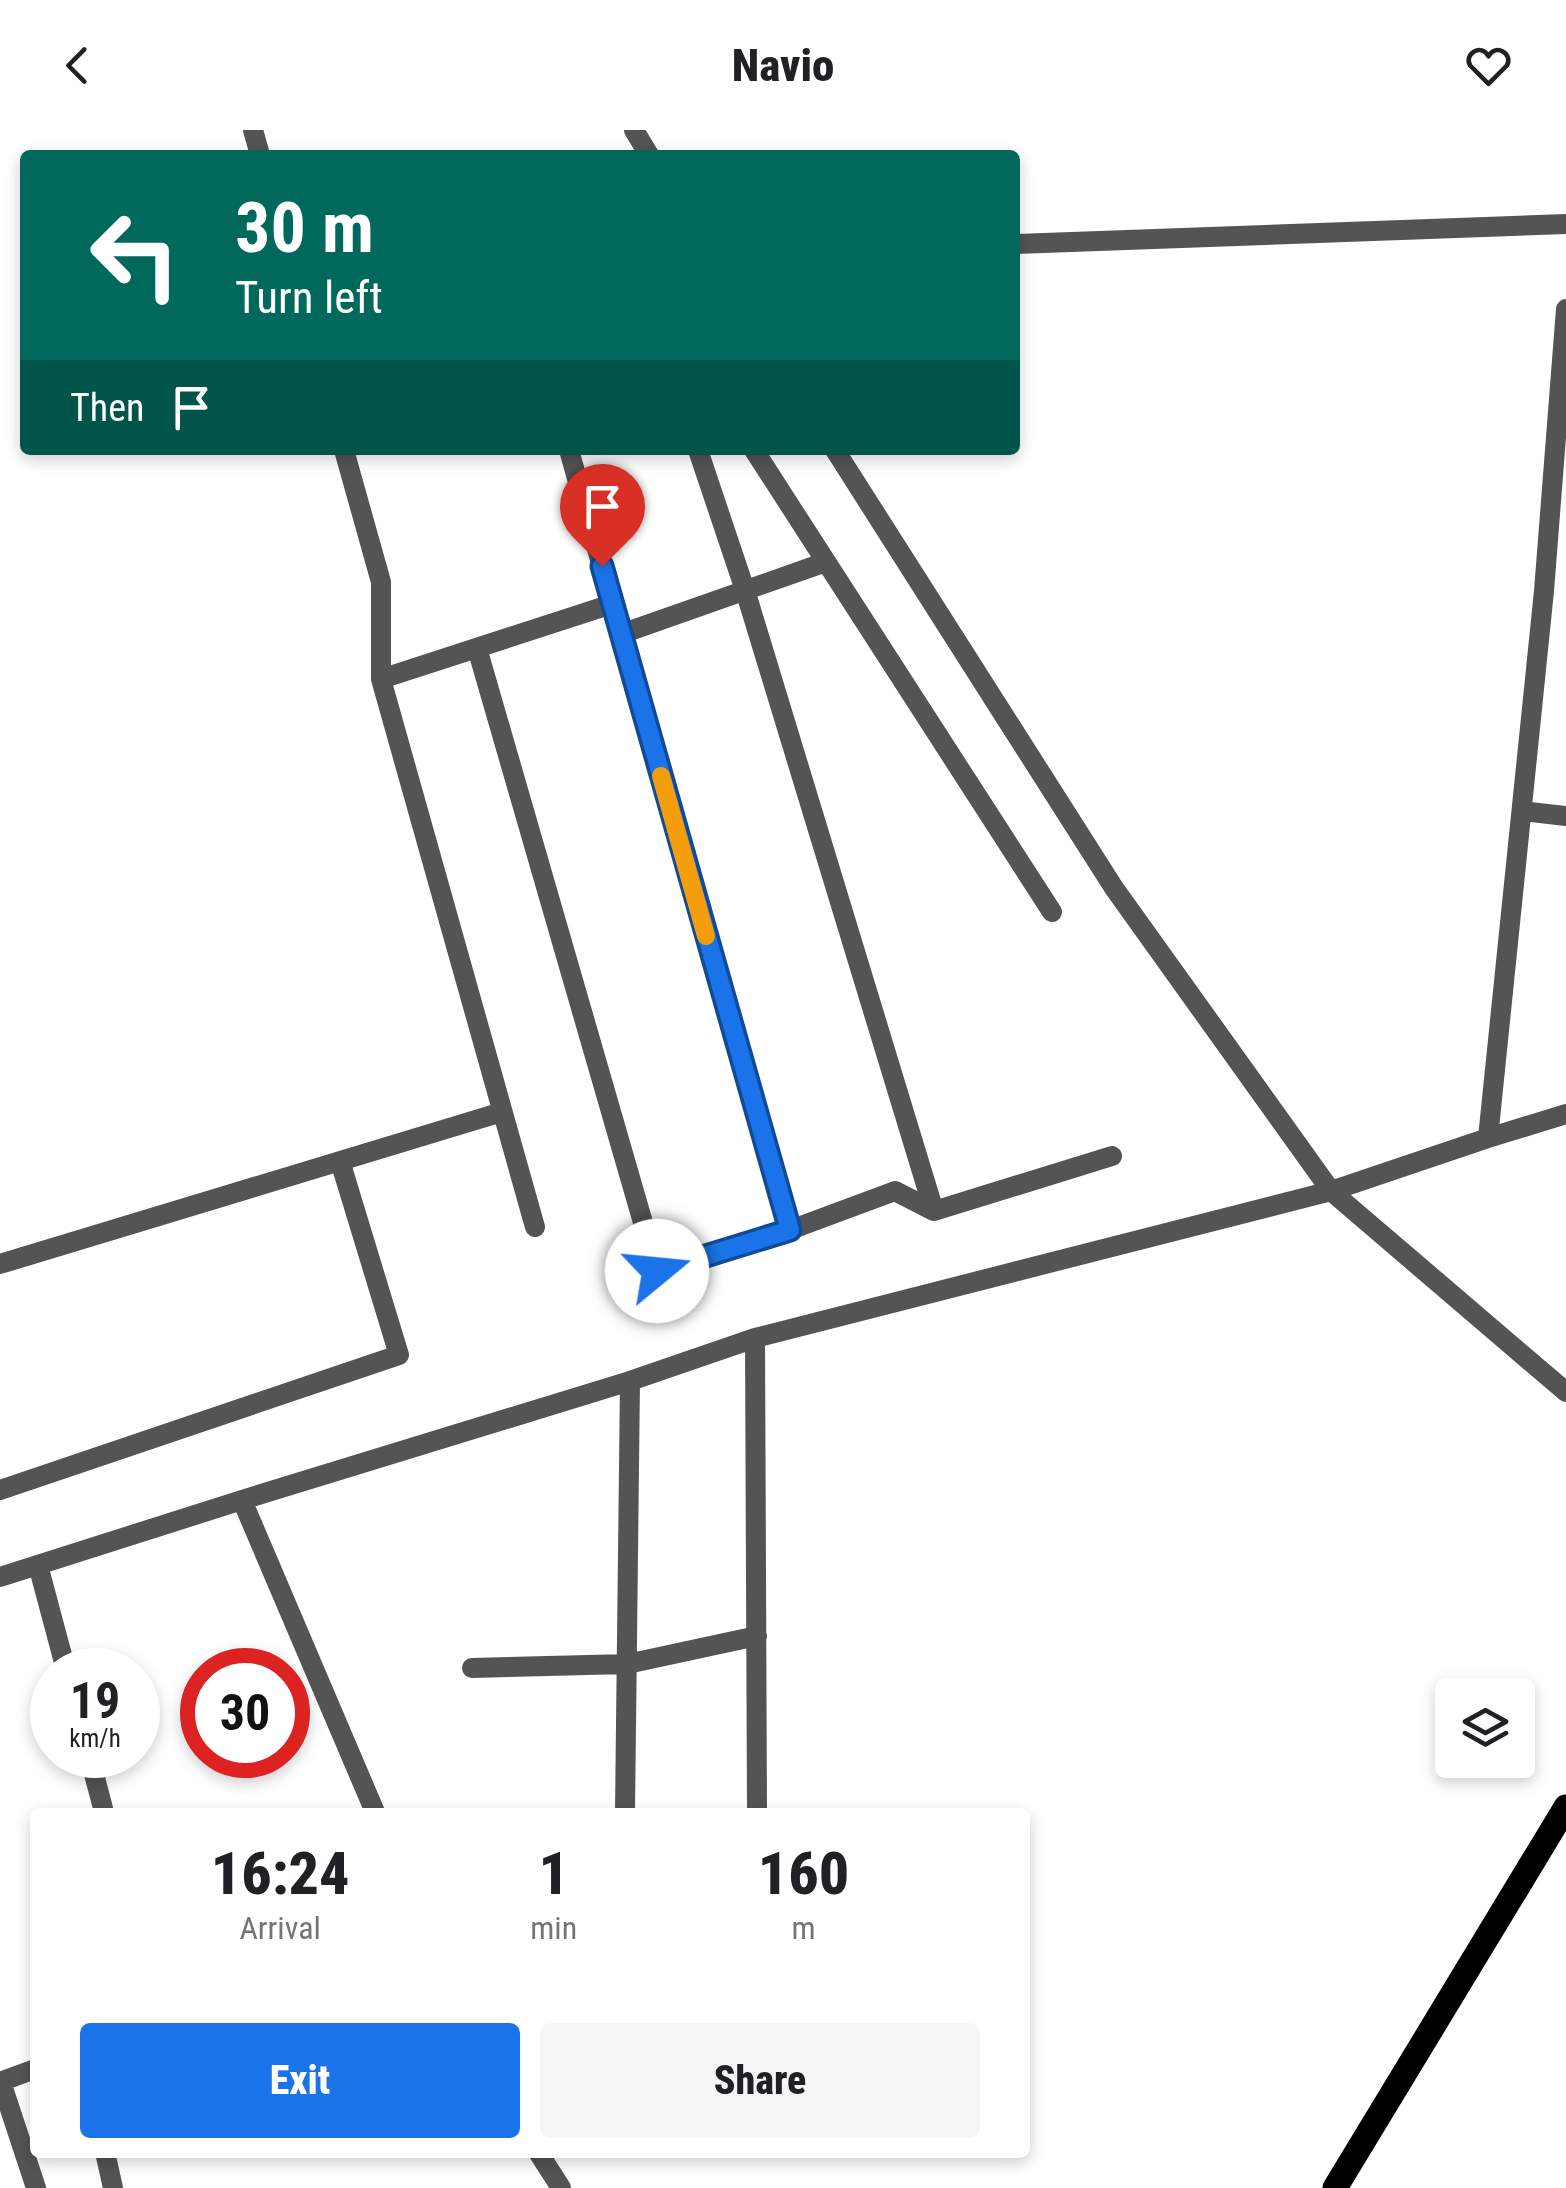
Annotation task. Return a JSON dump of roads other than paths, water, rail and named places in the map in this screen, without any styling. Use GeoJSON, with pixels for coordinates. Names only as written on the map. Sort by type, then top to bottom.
{"type":"FeatureCollection","features":[{"type":"Feature","properties":{"kind":"main road"},"geometry":{"type":"LineString","coordinates":[[1335,2188],[1566,1807]]}},
{"type":"Feature","properties":{"kind":"street"},"geometry":{"type":"LineString","coordinates":[[1020,244],[1566,224]]}},
{"type":"Feature","properties":{"kind":"street"},"geometry":{"type":"LineString","coordinates":[[1488,1138],[1544,591],[1566,308]]}},
{"type":"Feature","properties":{"kind":"street"},"geometry":{"type":"LineString","coordinates":[[345,455],[381,582],[381,679],[535,1227]]}},
{"type":"Feature","properties":{"kind":"street"},"geometry":{"type":"LineString","coordinates":[[570,455],[790,1230]]}},
{"type":"Feature","properties":{"kind":"street"},"geometry":{"type":"LineString","coordinates":[[700,455],[934,1212]]}},
{"type":"Feature","properties":{"kind":"street"},"geometry":{"type":"LineString","coordinates":[[757,455],[1052,912]]}},
{"type":"Feature","properties":{"kind":"street"},"geometry":{"type":"LineString","coordinates":[[838,455],[1114,888],[1331,1191],[1566,1392]]}},
{"type":"Feature","properties":{"kind":"street"},"geometry":{"type":"LineString","coordinates":[[621,634],[826,562]]}},
{"type":"Feature","properties":{"kind":"street"},"geometry":{"type":"LineString","coordinates":[[381,679],[612,604]]}},
{"type":"Feature","properties":{"kind":"street"},"geometry":{"type":"LineString","coordinates":[[477,648],[657,1271],[790,1230],[894,1191],[934,1212],[1112,1156]]}},
{"type":"Feature","properties":{"kind":"street"},"geometry":{"type":"LineString","coordinates":[[1522,811],[1566,816]]}},
{"type":"Feature","properties":{"kind":"street"},"geometry":{"type":"LineString","coordinates":[[0,1264],[502,1112]]}},
{"type":"Feature","properties":{"kind":"street"},"geometry":{"type":"LineString","coordinates":[[0,1578],[756,1338],[1331,1191],[1566,1114]]}},
{"type":"Feature","properties":{"kind":"street"},"geometry":{"type":"LineString","coordinates":[[0,1490],[398,1355],[340,1161]]}},
{"type":"Feature","properties":{"kind":"street"},"geometry":{"type":"LineString","coordinates":[[756,1338],[757,1808]]}},
{"type":"Feature","properties":{"kind":"street"},"geometry":{"type":"LineString","coordinates":[[625,1808],[630,1381]]}},
{"type":"Feature","properties":{"kind":"street"},"geometry":{"type":"LineString","coordinates":[[242,1500],[373,1808]]}},
{"type":"Feature","properties":{"kind":"street"},"geometry":{"type":"LineString","coordinates":[[38,1565],[60,1648]]}},
{"type":"Feature","properties":{"kind":"street"},"geometry":{"type":"LineString","coordinates":[[472,1668],[627,1664],[757,1636]]}},
{"type":"Feature","properties":{"kind":"street"},"geometry":{"type":"LineString","coordinates":[[95,1778],[103,1808]]}},
{"type":"Feature","properties":{"kind":"street"},"geometry":{"type":"LineString","coordinates":[[30,2071],[0,2082],[36,2188]]}},
{"type":"Feature","properties":{"kind":"street"},"geometry":{"type":"LineString","coordinates":[[106,2158],[113,2188]]}},
{"type":"Feature","properties":{"kind":"street"},"geometry":{"type":"LineString","coordinates":[[542,2158],[561,2188]]}}]}
